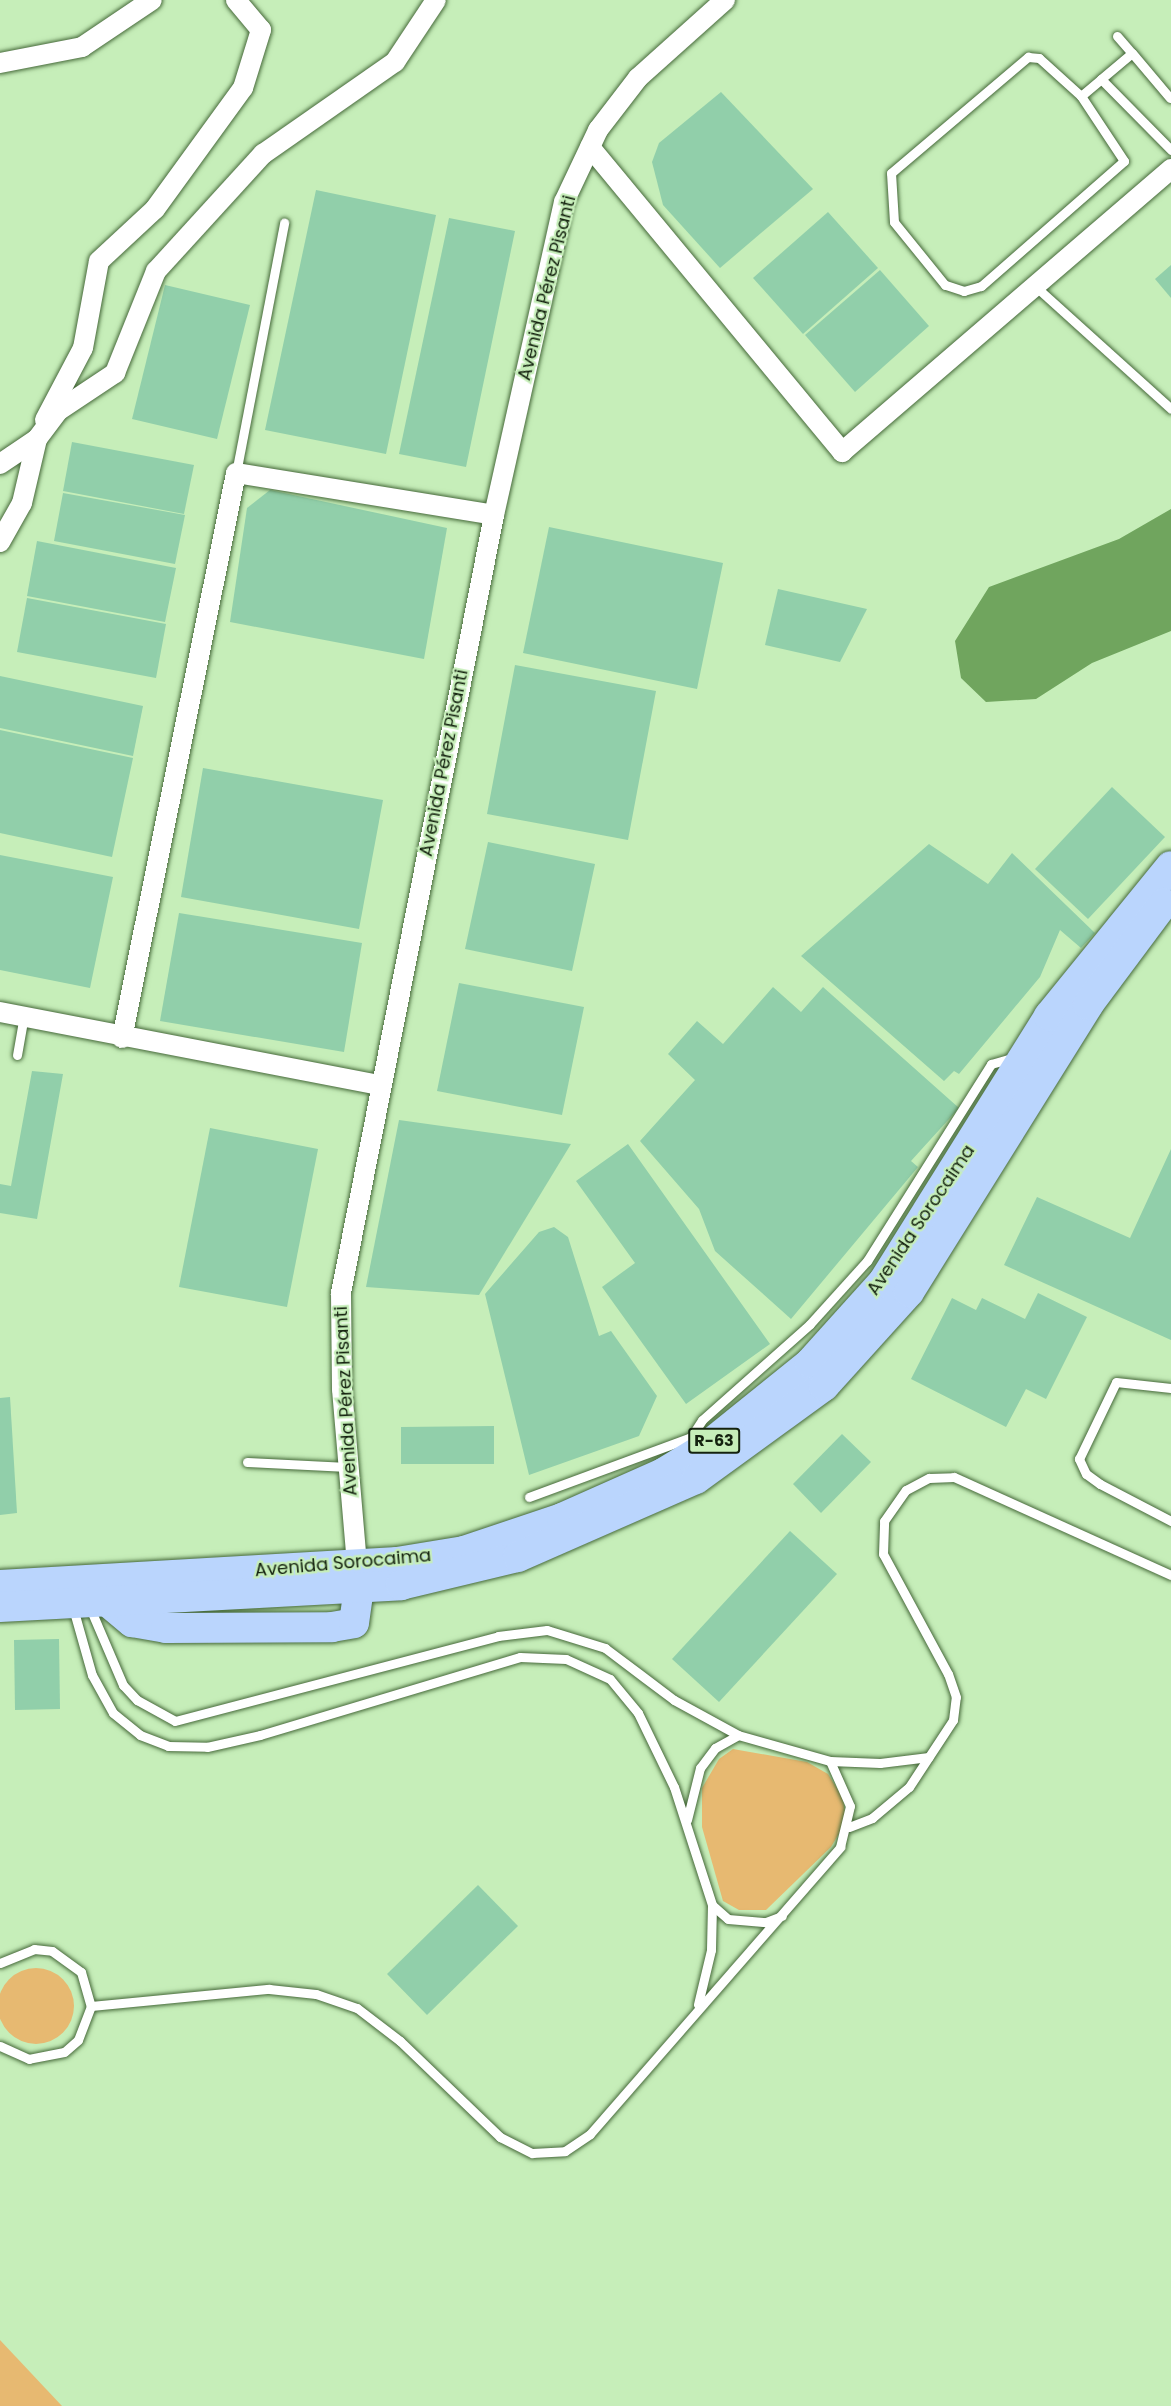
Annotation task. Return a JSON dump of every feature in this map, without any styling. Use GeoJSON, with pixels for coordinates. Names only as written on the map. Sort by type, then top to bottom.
{"type":"FeatureCollection","features":[{"type":"Feature","properties":{"kind":"main road","name":"Avenida Sorocaima"},"geometry":{"type":"LineString","coordinates":[[692,1457],[810,1363],[861,1309],[914,1237],[1024,1058],[1081,972],[1168,881]]}},
{"type":"Feature","properties":{"kind":"main road","name":"Avenida Sorocaima"},"geometry":{"type":"LineString","coordinates":[[0,1585],[358,1577],[464,1551],[525,1532],[632,1488],[824,1386],[909,1292],[1168,881]]}},
{"type":"Feature","properties":{"kind":"main road"},"geometry":{"type":"LineString","coordinates":[[0,1607],[90,1603],[132,1622],[166,1628],[332,1627],[354,1623],[358,1577]]}},
{"type":"Feature","properties":{"kind":"street"},"geometry":{"type":"LineString","coordinates":[[0,63],[82,47],[152,0]]}},
{"type":"Feature","properties":{"kind":"street"},"geometry":{"type":"LineString","coordinates":[[0,542],[22,503],[38,437],[83,348],[99,261],[155,209],[243,88],[261,30],[236,0]]}},
{"type":"Feature","properties":{"kind":"street"},"geometry":{"type":"LineString","coordinates":[[0,464],[38,437],[58,411],[115,373],[156,272],[263,154],[395,63],[436,0]]}},
{"type":"Feature","properties":{"kind":"street","name":"Avenida Pérez Pisanti"},"geometry":{"type":"LineString","coordinates":[[358,1577],[348,1467],[341,1293],[379,1085],[494,515],[564,202],[590,147],[638,78],[725,0]]}},
{"type":"Feature","properties":{"kind":"street"},"geometry":{"type":"LineString","coordinates":[[590,147],[842,452],[1171,169]]}},
{"type":"Feature","properties":{"kind":"street"},"geometry":{"type":"LineString","coordinates":[[122,1038],[236,473],[494,515]]}},
{"type":"Feature","properties":{"kind":"street"},"geometry":{"type":"LineString","coordinates":[[0,1012],[122,1038],[379,1085]]}},
{"type":"Feature","properties":{"kind":"lane"},"geometry":{"type":"LineString","coordinates":[[1117,36],[1170,98]]}},
{"type":"Feature","properties":{"kind":"lane"},"geometry":{"type":"LineString","coordinates":[[1081,96],[1132,53]]}},
{"type":"Feature","properties":{"kind":"lane"},"geometry":{"type":"LineString","coordinates":[[1028,57],[1039,58],[1081,96],[1124,156],[1122,167],[981,286],[964,291],[945,285],[894,222],[891,173],[1028,57]]}},
{"type":"Feature","properties":{"kind":"lane"},"geometry":{"type":"LineString","coordinates":[[1101,79],[1171,150]]}},
{"type":"Feature","properties":{"kind":"lane"},"geometry":{"type":"LineString","coordinates":[[236,473],[284,223]]}},
{"type":"Feature","properties":{"kind":"lane"},"geometry":{"type":"LineString","coordinates":[[1035,286],[1171,409]]}},
{"type":"Feature","properties":{"kind":"lane"},"geometry":{"type":"LineString","coordinates":[[17,1055],[24,1017]]}},
{"type":"Feature","properties":{"kind":"lane"},"geometry":{"type":"LineString","coordinates":[[1171,1388],[1116,1382],[1079,1459],[1086,1474],[1100,1484],[1171,1522]]}},
{"type":"Feature","properties":{"kind":"lane"},"geometry":{"type":"LineString","coordinates":[[529,1497],[692,1457]]}},
{"type":"Feature","properties":{"kind":"lane"},"geometry":{"type":"LineString","coordinates":[[247,1462],[348,1467]]}},
{"type":"Feature","properties":{"kind":"lane"},"geometry":{"type":"LineString","coordinates":[[849,1827],[891,1805],[921,1774],[953,1720],[956,1697],[883,1554],[884,1521],[906,1490],[929,1478],[954,1477],[1171,1575]]}},
{"type":"Feature","properties":{"kind":"lane"},"geometry":{"type":"LineString","coordinates":[[90,1603],[117,1677],[137,1700],[175,1721],[498,1636],[547,1630],[605,1648],[674,1700],[738,1735],[830,1761],[880,1763],[929,1757]]}},
{"type":"Feature","properties":{"kind":"lane"},"geometry":{"type":"LineString","coordinates":[[90,1603],[92,1675],[113,1713],[140,1735],[168,1746],[207,1748],[260,1735],[520,1657],[566,1659],[610,1679],[638,1713],[686,1822],[712,1905],[711,1950],[698,2006]]}},
{"type":"Feature","properties":{"kind":"lane"},"geometry":{"type":"LineString","coordinates":[[686,1822],[700,1768],[715,1748],[738,1735]]}},
{"type":"Feature","properties":{"kind":"lane"},"geometry":{"type":"LineString","coordinates":[[91,2007],[269,1989],[316,1994],[366,2015],[500,2137],[532,2153],[565,2151],[590,2134],[698,2006],[783,1916],[840,1847],[849,1827],[847,1793],[830,1761]]}},
{"type":"Feature","properties":{"kind":"lane"},"geometry":{"type":"LineString","coordinates":[[712,1905],[738,1920],[783,1916]]}},
{"type":"Feature","properties":{"kind":"lane"},"geometry":{"type":"LineString","coordinates":[[0,1963],[16,1953],[52,1951],[81,1972],[91,2007],[78,2040],[64,2052],[28,2059],[0,2046]]}},
{"type":"Feature","properties":{"kind":"shaded area"},"geometry":{"type":"Polygon","coordinates":[[[1171,509],[1171,631],[1092,663],[1036,699],[986,702],[961,678],[955,641],[989,587],[1119,539],[1171,509]]]}},
{"type":"Feature","properties":{"kind":"shaded area"},"geometry":{"type":"Polygon","coordinates":[[[733,1749],[807,1762],[828,1774],[843,1798],[846,1822],[831,1847],[766,1910],[739,1910],[723,1901],[702,1827],[702,1788],[719,1759],[733,1749]]]}},
{"type":"Feature","properties":{"kind":"shaded area"},"geometry":{"type":"Polygon","coordinates":[[[29,1968],[43,1968],[57,1974],[68,1985],[74,1999],[71,2021],[63,2033],[43,2044],[29,2044],[15,2038],[4,2027],[-2,2013],[-2,1999],[4,1985],[15,1974],[29,1968]]]}},
{"type":"Feature","properties":{"kind":"shaded area"},"geometry":{"type":"Polygon","coordinates":[[[0,2340],[62,2406],[0,2406],[0,2340]]]}},
{"type":"Feature","properties":{"kind":"building"},"geometry":{"type":"Polygon","coordinates":[[[721,92],[813,189],[720,268],[663,205],[652,162],[659,143],[721,92]]]}},
{"type":"Feature","properties":{"kind":"building"},"geometry":{"type":"Polygon","coordinates":[[[316,190],[436,215],[386,454],[265,430],[316,190]]]}},
{"type":"Feature","properties":{"kind":"building"},"geometry":{"type":"Polygon","coordinates":[[[828,212],[878,268],[803,334],[753,278],[828,212]]]}},
{"type":"Feature","properties":{"kind":"building"},"geometry":{"type":"Polygon","coordinates":[[[449,218],[515,231],[466,467],[399,454],[449,218]]]}},
{"type":"Feature","properties":{"kind":"building"},"geometry":{"type":"Polygon","coordinates":[[[1171,265],[1171,298],[1155,279],[1171,265]]]}},
{"type":"Feature","properties":{"kind":"building"},"geometry":{"type":"Polygon","coordinates":[[[880,270],[929,326],[855,392],[805,335],[880,270]]]}},
{"type":"Feature","properties":{"kind":"building"},"geometry":{"type":"Polygon","coordinates":[[[165,285],[250,305],[217,439],[132,419],[165,285]]]}},
{"type":"Feature","properties":{"kind":"building"},"geometry":{"type":"Polygon","coordinates":[[[72,442],[194,465],[184,514],[63,491],[72,442]]]}},
{"type":"Feature","properties":{"kind":"building"},"geometry":{"type":"Polygon","coordinates":[[[270,490],[447,528],[424,659],[230,622],[247,508],[270,490]]]}},
{"type":"Feature","properties":{"kind":"building"},"geometry":{"type":"Polygon","coordinates":[[[63,493],[185,515],[175,564],[54,541],[63,493]]]}},
{"type":"Feature","properties":{"kind":"building"},"geometry":{"type":"Polygon","coordinates":[[[549,527],[723,563],[697,689],[523,653],[549,527]]]}},
{"type":"Feature","properties":{"kind":"building"},"geometry":{"type":"Polygon","coordinates":[[[37,541],[176,568],[165,622],[27,596],[37,541]]]}},
{"type":"Feature","properties":{"kind":"building"},"geometry":{"type":"Polygon","coordinates":[[[778,589],[867,609],[840,662],[765,645],[778,589]]]}},
{"type":"Feature","properties":{"kind":"building"},"geometry":{"type":"Polygon","coordinates":[[[27,598],[166,624],[156,678],[17,652],[27,598]]]}},
{"type":"Feature","properties":{"kind":"building"},"geometry":{"type":"Polygon","coordinates":[[[515,665],[656,691],[628,840],[487,814],[515,665]]]}},
{"type":"Feature","properties":{"kind":"building"},"geometry":{"type":"Polygon","coordinates":[[[0,676],[143,706],[133,756],[0,728],[0,676]]]}},
{"type":"Feature","properties":{"kind":"building"},"geometry":{"type":"Polygon","coordinates":[[[0,730],[133,758],[112,857],[0,833],[0,730]]]}},
{"type":"Feature","properties":{"kind":"building"},"geometry":{"type":"Polygon","coordinates":[[[203,768],[383,800],[359,929],[181,897],[203,768]]]}},
{"type":"Feature","properties":{"kind":"building"},"geometry":{"type":"Polygon","coordinates":[[[1112,787],[1165,837],[1088,919],[1035,869],[1112,787]]]}},
{"type":"Feature","properties":{"kind":"building"},"geometry":{"type":"Polygon","coordinates":[[[488,842],[595,864],[572,971],[465,949],[488,842]]]}},
{"type":"Feature","properties":{"kind":"building"},"geometry":{"type":"Polygon","coordinates":[[[929,844],[988,884],[1012,853],[1095,933],[1081,948],[1060,930],[1040,977],[959,1074],[954,1071],[944,1081],[801,956],[929,844]]]}},
{"type":"Feature","properties":{"kind":"building"},"geometry":{"type":"Polygon","coordinates":[[[0,855],[113,877],[90,988],[0,970],[0,855]]]}},
{"type":"Feature","properties":{"kind":"building"},"geometry":{"type":"Polygon","coordinates":[[[179,913],[362,943],[344,1052],[160,1021],[179,913]]]}},
{"type":"Feature","properties":{"kind":"building"},"geometry":{"type":"Polygon","coordinates":[[[459,983],[584,1007],[562,1115],[437,1091],[459,983]]]}},
{"type":"Feature","properties":{"kind":"building"},"geometry":{"type":"Polygon","coordinates":[[[773,987],[801,1012],[823,987],[959,1108],[911,1161],[918,1167],[791,1319],[715,1251],[699,1209],[640,1141],[695,1080],[668,1054],[697,1021],[723,1044],[773,987]]]}},
{"type":"Feature","properties":{"kind":"building"},"geometry":{"type":"Polygon","coordinates":[[[32,1071],[63,1074],[37,1219],[0,1213],[0,1184],[11,1186],[32,1071]]]}},
{"type":"Feature","properties":{"kind":"building"},"geometry":{"type":"Polygon","coordinates":[[[399,1120],[571,1144],[479,1295],[366,1287],[399,1120]]]}},
{"type":"Feature","properties":{"kind":"building"},"geometry":{"type":"Polygon","coordinates":[[[210,1128],[318,1149],[287,1307],[179,1287],[210,1128]]]}},
{"type":"Feature","properties":{"kind":"building"},"geometry":{"type":"Polygon","coordinates":[[[628,1144],[770,1344],[686,1404],[602,1287],[635,1263],[576,1181],[628,1144]]]}},
{"type":"Feature","properties":{"kind":"building"},"geometry":{"type":"Polygon","coordinates":[[[1171,1149],[1171,1340],[1004,1265],[1037,1197],[1130,1238],[1171,1149]]]}},
{"type":"Feature","properties":{"kind":"building"},"geometry":{"type":"Polygon","coordinates":[[[554,1227],[568,1237],[599,1336],[611,1331],[657,1396],[639,1436],[529,1475],[485,1294],[539,1232],[554,1227]]]}},
{"type":"Feature","properties":{"kind":"building"},"geometry":{"type":"Polygon","coordinates":[[[1038,1293],[1087,1317],[1046,1399],[1026,1389],[1006,1427],[911,1379],[952,1298],[976,1310],[982,1298],[1025,1319],[1038,1293]]]}},
{"type":"Feature","properties":{"kind":"building"},"geometry":{"type":"Polygon","coordinates":[[[10,1397],[17,1513],[0,1515],[0,1398],[10,1397]]]}},
{"type":"Feature","properties":{"kind":"building"},"geometry":{"type":"Polygon","coordinates":[[[494,1426],[494,1464],[401,1464],[401,1427],[494,1426]]]}},
{"type":"Feature","properties":{"kind":"building"},"geometry":{"type":"Polygon","coordinates":[[[842,1434],[871,1462],[821,1513],[793,1484],[842,1434]]]}},
{"type":"Feature","properties":{"kind":"building"},"geometry":{"type":"Polygon","coordinates":[[[790,1531],[837,1574],[719,1702],[672,1659],[790,1531]]]}},
{"type":"Feature","properties":{"kind":"building"},"geometry":{"type":"Polygon","coordinates":[[[59,1639],[60,1709],[15,1710],[14,1640],[59,1639]]]}},
{"type":"Feature","properties":{"kind":"building"},"geometry":{"type":"Polygon","coordinates":[[[478,1885],[518,1926],[427,2015],[387,1974],[478,1885]]]}}]}
